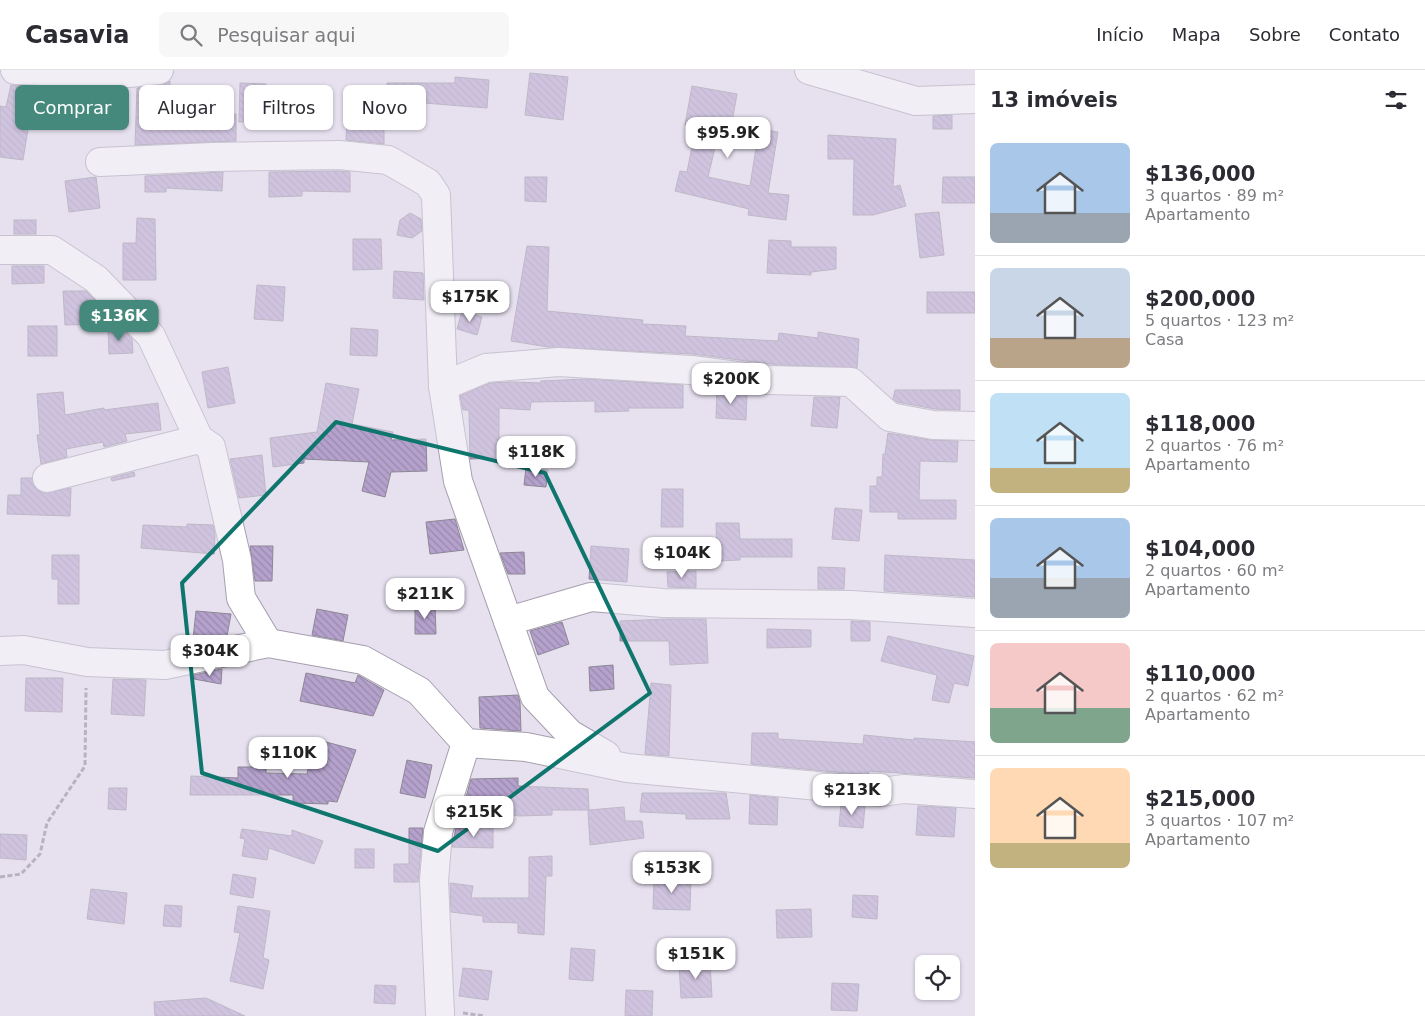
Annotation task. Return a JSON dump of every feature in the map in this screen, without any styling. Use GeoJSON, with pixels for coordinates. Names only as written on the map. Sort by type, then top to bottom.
{"type":"FeatureCollection","features":[{"type":"Feature","properties":{"kind":"street"},"geometry":{"type":"LineString","coordinates":[[14,70],[119,74],[159,70]]}},
{"type":"Feature","properties":{"kind":"street"},"geometry":{"type":"LineString","coordinates":[[809,70],[916,101],[975,100]]}},
{"type":"Feature","properties":{"kind":"street"},"geometry":{"type":"LineString","coordinates":[[100,162],[339,155],[388,160],[428,183],[436,195],[443,386],[458,480],[535,697],[570,734],[627,768]]}},
{"type":"Feature","properties":{"kind":"street"},"geometry":{"type":"LineString","coordinates":[[0,250],[52,250],[96,279],[151,336],[199,439],[210,447],[237,560],[241,598],[268,643]]}},
{"type":"Feature","properties":{"kind":"street"},"geometry":{"type":"LineString","coordinates":[[443,386],[486,368],[559,362],[691,370],[769,380],[851,382],[890,417],[933,425],[975,426]]}},
{"type":"Feature","properties":{"kind":"street"},"geometry":{"type":"LineString","coordinates":[[47,478],[199,439]]}},
{"type":"Feature","properties":{"kind":"street"},"geometry":{"type":"LineString","coordinates":[[508,621],[591,597],[663,603],[851,604],[975,613]]}},
{"type":"Feature","properties":{"kind":"street"},"geometry":{"type":"LineString","coordinates":[[0,651],[24,650],[87,662],[165,665],[268,643],[363,660],[419,691],[466,742],[526,748],[627,768],[881,792],[904,789],[975,794]]}},
{"type":"Feature","properties":{"kind":"street"},"geometry":{"type":"LineString","coordinates":[[440,1014],[434,881],[438,832],[466,742]]}},
{"type":"Feature","properties":{"kind":"path"},"geometry":{"type":"LineString","coordinates":[[0,877],[21,874],[40,854],[48,823],[85,766],[87,662]]}},
{"type":"Feature","properties":{"kind":"highlighted area"},"geometry":{"type":"Polygon","coordinates":[[[336,422],[545,473],[650,693],[438,851],[202,773],[182,583],[336,422]]]}},
{"type":"Feature","properties":{"kind":"building"},"geometry":{"type":"Polygon","coordinates":[[[530,73],[568,77],[563,120],[525,115],[530,73]]]}},
{"type":"Feature","properties":{"kind":"building"},"geometry":{"type":"Polygon","coordinates":[[[455,77],[489,80],[487,108],[426,103],[426,85],[387,85],[387,83],[455,83],[455,77]]]}},
{"type":"Feature","properties":{"kind":"building"},"geometry":{"type":"Polygon","coordinates":[[[240,83],[266,84],[244,85],[244,122],[239,122],[240,83]]]}},
{"type":"Feature","properties":{"kind":"building"},"geometry":{"type":"Polygon","coordinates":[[[11,85],[15,85],[15,130],[28,130],[23,160],[0,157],[0,106],[6,107],[11,85]]]}},
{"type":"Feature","properties":{"kind":"building"},"geometry":{"type":"Polygon","coordinates":[[[692,86],[737,94],[730,133],[719,131],[708,177],[750,186],[759,129],[778,132],[768,193],[789,195],[786,220],[748,215],[749,209],[675,191],[680,171],[687,172],[696,127],[685,125],[692,86]]]}},
{"type":"Feature","properties":{"kind":"building"},"geometry":{"type":"Polygon","coordinates":[[[137,88],[139,88],[139,130],[234,130],[234,114],[236,114],[236,141],[135,145],[137,88]]]}},
{"type":"Feature","properties":{"kind":"building"},"geometry":{"type":"Polygon","coordinates":[[[952,115],[952,129],[933,129],[933,116],[952,115]]]}},
{"type":"Feature","properties":{"kind":"building"},"geometry":{"type":"Polygon","coordinates":[[[346,130],[384,130],[384,144],[346,140],[346,130]]]}},
{"type":"Feature","properties":{"kind":"building"},"geometry":{"type":"Polygon","coordinates":[[[828,135],[896,139],[893,187],[900,185],[906,206],[873,215],[853,215],[854,159],[828,159],[828,135]]]}},
{"type":"Feature","properties":{"kind":"building"},"geometry":{"type":"Polygon","coordinates":[[[223,172],[222,191],[166,188],[166,192],[145,192],[145,176],[223,172]]]}},
{"type":"Feature","properties":{"kind":"building"},"geometry":{"type":"Polygon","coordinates":[[[269,172],[350,172],[350,192],[302,191],[302,196],[269,197],[269,172]]]}},
{"type":"Feature","properties":{"kind":"building"},"geometry":{"type":"Polygon","coordinates":[[[96,177],[100,208],[69,212],[65,181],[96,177]]]}},
{"type":"Feature","properties":{"kind":"building"},"geometry":{"type":"Polygon","coordinates":[[[525,177],[547,177],[546,202],[525,201],[525,177]]]}},
{"type":"Feature","properties":{"kind":"building"},"geometry":{"type":"Polygon","coordinates":[[[943,177],[975,177],[975,203],[942,203],[943,177]]]}},
{"type":"Feature","properties":{"kind":"building"},"geometry":{"type":"Polygon","coordinates":[[[939,212],[944,255],[920,258],[915,214],[939,212]]]}},
{"type":"Feature","properties":{"kind":"building"},"geometry":{"type":"Polygon","coordinates":[[[410,213],[421,219],[422,231],[412,238],[397,235],[400,220],[410,213]]]}},
{"type":"Feature","properties":{"kind":"building"},"geometry":{"type":"Polygon","coordinates":[[[137,218],[155,219],[156,280],[123,280],[123,243],[136,243],[137,218]]]}},
{"type":"Feature","properties":{"kind":"building"},"geometry":{"type":"Polygon","coordinates":[[[14,220],[36,220],[36,234],[14,234],[14,220]]]}},
{"type":"Feature","properties":{"kind":"building"},"geometry":{"type":"Polygon","coordinates":[[[353,239],[381,239],[382,269],[353,270],[353,239]]]}},
{"type":"Feature","properties":{"kind":"building"},"geometry":{"type":"Polygon","coordinates":[[[769,240],[791,241],[791,247],[836,247],[836,269],[811,272],[811,275],[767,273],[769,240]]]}},
{"type":"Feature","properties":{"kind":"building"},"geometry":{"type":"Polygon","coordinates":[[[527,246],[549,247],[547,311],[643,320],[642,324],[686,326],[685,336],[778,341],[779,333],[818,338],[818,332],[859,339],[857,368],[779,365],[692,354],[548,347],[511,341],[527,246]]]}},
{"type":"Feature","properties":{"kind":"building"},"geometry":{"type":"Polygon","coordinates":[[[12,266],[44,266],[44,283],[12,284],[12,266]]]}},
{"type":"Feature","properties":{"kind":"building"},"geometry":{"type":"Polygon","coordinates":[[[394,271],[423,273],[424,300],[393,298],[394,271]]]}},
{"type":"Feature","properties":{"kind":"building"},"geometry":{"type":"Polygon","coordinates":[[[257,285],[285,287],[283,321],[254,319],[257,285]]]}},
{"type":"Feature","properties":{"kind":"building"},"geometry":{"type":"Polygon","coordinates":[[[63,291],[86,291],[96,301],[97,324],[65,325],[63,291]]]}},
{"type":"Feature","properties":{"kind":"building"},"geometry":{"type":"Polygon","coordinates":[[[927,292],[975,292],[975,313],[927,313],[927,292]]]}},
{"type":"Feature","properties":{"kind":"building"},"geometry":{"type":"Polygon","coordinates":[[[462,311],[482,317],[477,335],[457,329],[462,311]]]}},
{"type":"Feature","properties":{"kind":"building"},"geometry":{"type":"Polygon","coordinates":[[[28,326],[57,326],[57,356],[28,356],[28,326]]]}},
{"type":"Feature","properties":{"kind":"building"},"geometry":{"type":"Polygon","coordinates":[[[121,327],[132,339],[133,353],[109,354],[108,328],[121,327]]]}},
{"type":"Feature","properties":{"kind":"building"},"geometry":{"type":"Polygon","coordinates":[[[351,328],[378,330],[377,356],[350,355],[351,328]]]}},
{"type":"Feature","properties":{"kind":"building"},"geometry":{"type":"Polygon","coordinates":[[[228,367],[235,403],[208,408],[202,372],[228,367]]]}},
{"type":"Feature","properties":{"kind":"building"},"geometry":{"type":"Polygon","coordinates":[[[586,379],[683,385],[683,408],[628,408],[629,411],[595,412],[595,401],[531,402],[530,410],[499,408],[499,458],[470,459],[469,410],[463,410],[460,396],[490,383],[541,383],[541,381],[586,379]]]}},
{"type":"Feature","properties":{"kind":"building"},"geometry":{"type":"Polygon","coordinates":[[[326,383],[359,389],[352,424],[393,432],[391,440],[426,439],[427,471],[391,472],[385,497],[362,491],[369,462],[304,459],[304,463],[273,467],[270,438],[317,432],[326,383]]]}},
{"type":"Feature","properties":{"kind":"building"},"geometry":{"type":"Polygon","coordinates":[[[717,389],[747,393],[746,420],[716,418],[717,389]]]}},
{"type":"Feature","properties":{"kind":"building"},"geometry":{"type":"Polygon","coordinates":[[[895,390],[960,390],[960,410],[935,409],[897,402],[893,399],[895,390]]]}},
{"type":"Feature","properties":{"kind":"building"},"geometry":{"type":"Polygon","coordinates":[[[63,392],[65,415],[104,408],[104,410],[158,403],[161,430],[125,434],[127,441],[104,447],[103,442],[66,449],[67,457],[41,464],[37,435],[40,435],[37,394],[63,392]]]}},
{"type":"Feature","properties":{"kind":"building"},"geometry":{"type":"Polygon","coordinates":[[[814,397],[840,397],[837,428],[811,426],[814,397]]]}},
{"type":"Feature","properties":{"kind":"building"},"geometry":{"type":"Polygon","coordinates":[[[888,433],[930,440],[958,441],[957,462],[920,461],[919,500],[956,500],[956,519],[898,519],[898,512],[870,512],[870,486],[877,486],[877,477],[882,477],[883,454],[885,454],[888,433]]]}},
{"type":"Feature","properties":{"kind":"building"},"geometry":{"type":"Polygon","coordinates":[[[262,455],[266,495],[239,498],[230,459],[262,455]]]}},
{"type":"Feature","properties":{"kind":"building"},"geometry":{"type":"Polygon","coordinates":[[[526,468],[548,470],[546,487],[524,485],[526,468]]]}},
{"type":"Feature","properties":{"kind":"building"},"geometry":{"type":"Polygon","coordinates":[[[134,472],[135,476],[112,481],[111,478],[134,472]]]}},
{"type":"Feature","properties":{"kind":"building"},"geometry":{"type":"Polygon","coordinates":[[[21,478],[32,478],[36,489],[43,493],[71,488],[70,516],[7,514],[8,495],[21,495],[21,478]]]}},
{"type":"Feature","properties":{"kind":"building"},"geometry":{"type":"Polygon","coordinates":[[[662,489],[683,489],[683,527],[661,527],[662,489]]]}},
{"type":"Feature","properties":{"kind":"building"},"geometry":{"type":"Polygon","coordinates":[[[835,508],[862,510],[859,541],[832,539],[835,508]]]}},
{"type":"Feature","properties":{"kind":"building"},"geometry":{"type":"Polygon","coordinates":[[[455,519],[464,550],[430,554],[426,522],[455,519]]]}},
{"type":"Feature","properties":{"kind":"building"},"geometry":{"type":"Polygon","coordinates":[[[716,523],[739,523],[740,539],[792,539],[792,557],[740,557],[740,560],[717,561],[716,523]]]}},
{"type":"Feature","properties":{"kind":"building"},"geometry":{"type":"Polygon","coordinates":[[[187,524],[213,525],[215,535],[214,554],[141,548],[143,525],[187,527],[187,524]]]}},
{"type":"Feature","properties":{"kind":"building"},"geometry":{"type":"Polygon","coordinates":[[[250,546],[273,546],[272,581],[255,581],[250,546]]]}},
{"type":"Feature","properties":{"kind":"building"},"geometry":{"type":"Polygon","coordinates":[[[591,546],[629,549],[627,582],[589,579],[591,546]]]}},
{"type":"Feature","properties":{"kind":"building"},"geometry":{"type":"Polygon","coordinates":[[[524,552],[525,574],[508,574],[500,553],[524,552]]]}},
{"type":"Feature","properties":{"kind":"building"},"geometry":{"type":"Polygon","coordinates":[[[52,555],[79,555],[79,604],[58,604],[58,579],[52,579],[52,555]]]}},
{"type":"Feature","properties":{"kind":"building"},"geometry":{"type":"Polygon","coordinates":[[[885,555],[975,560],[975,597],[884,591],[885,555]]]}},
{"type":"Feature","properties":{"kind":"building"},"geometry":{"type":"Polygon","coordinates":[[[818,567],[845,568],[844,589],[818,589],[818,567]]]}},
{"type":"Feature","properties":{"kind":"building"},"geometry":{"type":"Polygon","coordinates":[[[696,571],[696,588],[668,587],[667,572],[696,571]]]}},
{"type":"Feature","properties":{"kind":"building"},"geometry":{"type":"Polygon","coordinates":[[[415,606],[435,606],[436,634],[415,634],[415,606]]]}},
{"type":"Feature","properties":{"kind":"building"},"geometry":{"type":"Polygon","coordinates":[[[317,609],[348,615],[343,641],[312,635],[317,609]]]}},
{"type":"Feature","properties":{"kind":"building"},"geometry":{"type":"Polygon","coordinates":[[[196,611],[231,614],[227,636],[196,642],[197,640],[193,639],[196,611]]]}},
{"type":"Feature","properties":{"kind":"building"},"geometry":{"type":"Polygon","coordinates":[[[706,619],[708,663],[670,665],[669,641],[620,641],[620,621],[706,619]]]}},
{"type":"Feature","properties":{"kind":"building"},"geometry":{"type":"Polygon","coordinates":[[[851,621],[870,622],[870,641],[851,641],[851,621]]]}},
{"type":"Feature","properties":{"kind":"building"},"geometry":{"type":"Polygon","coordinates":[[[562,622],[569,644],[538,655],[530,631],[562,622]]]}},
{"type":"Feature","properties":{"kind":"building"},"geometry":{"type":"Polygon","coordinates":[[[767,629],[811,630],[811,647],[767,648],[767,629]]]}},
{"type":"Feature","properties":{"kind":"building"},"geometry":{"type":"Polygon","coordinates":[[[888,636],[974,656],[968,686],[954,683],[949,703],[932,700],[937,675],[881,661],[888,636]]]}},
{"type":"Feature","properties":{"kind":"building"},"geometry":{"type":"Polygon","coordinates":[[[613,665],[614,689],[590,691],[589,667],[613,665]]]}},
{"type":"Feature","properties":{"kind":"building"},"geometry":{"type":"Polygon","coordinates":[[[222,669],[221,684],[194,679],[194,675],[222,669]]]}},
{"type":"Feature","properties":{"kind":"building"},"geometry":{"type":"Polygon","coordinates":[[[306,673],[355,683],[358,675],[384,690],[373,716],[300,701],[306,673]]]}},
{"type":"Feature","properties":{"kind":"building"},"geometry":{"type":"Polygon","coordinates":[[[26,678],[63,678],[62,712],[25,711],[26,678]]]}},
{"type":"Feature","properties":{"kind":"building"},"geometry":{"type":"Polygon","coordinates":[[[113,679],[146,680],[144,716],[111,714],[113,679]]]}},
{"type":"Feature","properties":{"kind":"building"},"geometry":{"type":"Polygon","coordinates":[[[651,683],[671,685],[669,756],[645,754],[651,683]]]}},
{"type":"Feature","properties":{"kind":"building"},"geometry":{"type":"Polygon","coordinates":[[[518,695],[521,731],[480,728],[479,697],[518,695]]]}},
{"type":"Feature","properties":{"kind":"building"},"geometry":{"type":"Polygon","coordinates":[[[752,733],[778,733],[778,739],[863,744],[864,735],[914,740],[914,738],[975,742],[975,778],[869,771],[868,775],[751,764],[752,733]]]}},
{"type":"Feature","properties":{"kind":"building"},"geometry":{"type":"Polygon","coordinates":[[[315,739],[356,750],[337,802],[328,801],[328,804],[293,803],[293,795],[190,795],[191,776],[238,778],[238,767],[266,767],[266,773],[307,774],[315,739]]]}},
{"type":"Feature","properties":{"kind":"building"},"geometry":{"type":"Polygon","coordinates":[[[407,760],[432,765],[425,798],[400,793],[407,760]]]}},
{"type":"Feature","properties":{"kind":"building"},"geometry":{"type":"Polygon","coordinates":[[[518,778],[518,786],[588,789],[589,810],[624,807],[625,821],[642,821],[644,838],[590,845],[588,810],[552,810],[552,815],[519,816],[464,805],[471,779],[518,778]]]}},
{"type":"Feature","properties":{"kind":"building"},"geometry":{"type":"Polygon","coordinates":[[[109,788],[127,788],[126,810],[108,809],[109,788]]]}},
{"type":"Feature","properties":{"kind":"building"},"geometry":{"type":"Polygon","coordinates":[[[642,793],[726,793],[730,819],[686,819],[686,814],[640,812],[642,793]]]}},
{"type":"Feature","properties":{"kind":"building"},"geometry":{"type":"Polygon","coordinates":[[[750,795],[778,798],[777,825],[749,824],[750,795]]]}},
{"type":"Feature","properties":{"kind":"building"},"geometry":{"type":"Polygon","coordinates":[[[841,804],[865,806],[863,828],[839,826],[841,804]]]}},
{"type":"Feature","properties":{"kind":"building"},"geometry":{"type":"Polygon","coordinates":[[[918,806],[956,808],[954,837],[916,835],[918,806]]]}},
{"type":"Feature","properties":{"kind":"building"},"geometry":{"type":"Polygon","coordinates":[[[409,828],[423,828],[418,882],[394,882],[394,864],[409,864],[409,828]]]}},
{"type":"Feature","properties":{"kind":"building"},"geometry":{"type":"Polygon","coordinates":[[[456,828],[493,828],[493,848],[452,847],[456,828]]]}},
{"type":"Feature","properties":{"kind":"building"},"geometry":{"type":"Polygon","coordinates":[[[242,829],[292,836],[292,830],[323,841],[314,864],[269,848],[267,860],[242,856],[245,839],[240,838],[242,829]]]}},
{"type":"Feature","properties":{"kind":"building"},"geometry":{"type":"Polygon","coordinates":[[[0,834],[27,835],[26,860],[0,858],[0,834]]]}},
{"type":"Feature","properties":{"kind":"building"},"geometry":{"type":"Polygon","coordinates":[[[355,849],[374,849],[374,868],[355,868],[355,849]]]}},
{"type":"Feature","properties":{"kind":"building"},"geometry":{"type":"Polygon","coordinates":[[[552,856],[552,876],[546,876],[544,935],[518,933],[518,923],[483,922],[483,916],[451,912],[450,883],[473,886],[471,898],[529,898],[529,857],[552,856]]]}},
{"type":"Feature","properties":{"kind":"building"},"geometry":{"type":"Polygon","coordinates":[[[233,874],[256,878],[253,898],[230,894],[233,874]]]}},
{"type":"Feature","properties":{"kind":"building"},"geometry":{"type":"Polygon","coordinates":[[[654,878],[691,879],[690,910],[653,909],[654,878]]]}},
{"type":"Feature","properties":{"kind":"building"},"geometry":{"type":"Polygon","coordinates":[[[91,889],[127,893],[124,924],[87,919],[91,889]]]}},
{"type":"Feature","properties":{"kind":"building"},"geometry":{"type":"Polygon","coordinates":[[[853,895],[878,896],[877,919],[852,917],[853,895]]]}},
{"type":"Feature","properties":{"kind":"building"},"geometry":{"type":"Polygon","coordinates":[[[165,905],[182,906],[181,927],[163,926],[165,905]]]}},
{"type":"Feature","properties":{"kind":"building"},"geometry":{"type":"Polygon","coordinates":[[[238,906],[270,911],[263,958],[269,960],[263,989],[230,981],[240,933],[234,932],[238,906]]]}},
{"type":"Feature","properties":{"kind":"building"},"geometry":{"type":"Polygon","coordinates":[[[811,909],[812,937],[777,938],[776,910],[811,909]]]}},
{"type":"Feature","properties":{"kind":"building"},"geometry":{"type":"Polygon","coordinates":[[[571,948],[595,950],[593,981],[569,979],[571,948]]]}},
{"type":"Feature","properties":{"kind":"building"},"geometry":{"type":"Polygon","coordinates":[[[710,962],[712,997],[681,998],[679,964],[710,962]]]}},
{"type":"Feature","properties":{"kind":"building"},"geometry":{"type":"Polygon","coordinates":[[[463,968],[492,971],[488,1000],[459,996],[463,968]]]}},
{"type":"Feature","properties":{"kind":"building"},"geometry":{"type":"Polygon","coordinates":[[[832,983],[859,984],[857,1011],[831,1010],[832,983]]]}},
{"type":"Feature","properties":{"kind":"building"},"geometry":{"type":"Polygon","coordinates":[[[375,985],[396,986],[395,1004],[374,1003],[375,985]]]}},
{"type":"Feature","properties":{"kind":"building"},"geometry":{"type":"Polygon","coordinates":[[[626,990],[653,991],[652,1016],[625,1016],[626,990]]]}},
{"type":"Feature","properties":{"kind":"building"},"geometry":{"type":"Polygon","coordinates":[[[206,998],[245,1016],[155,1016],[154,1002],[206,998]]]}}]}
